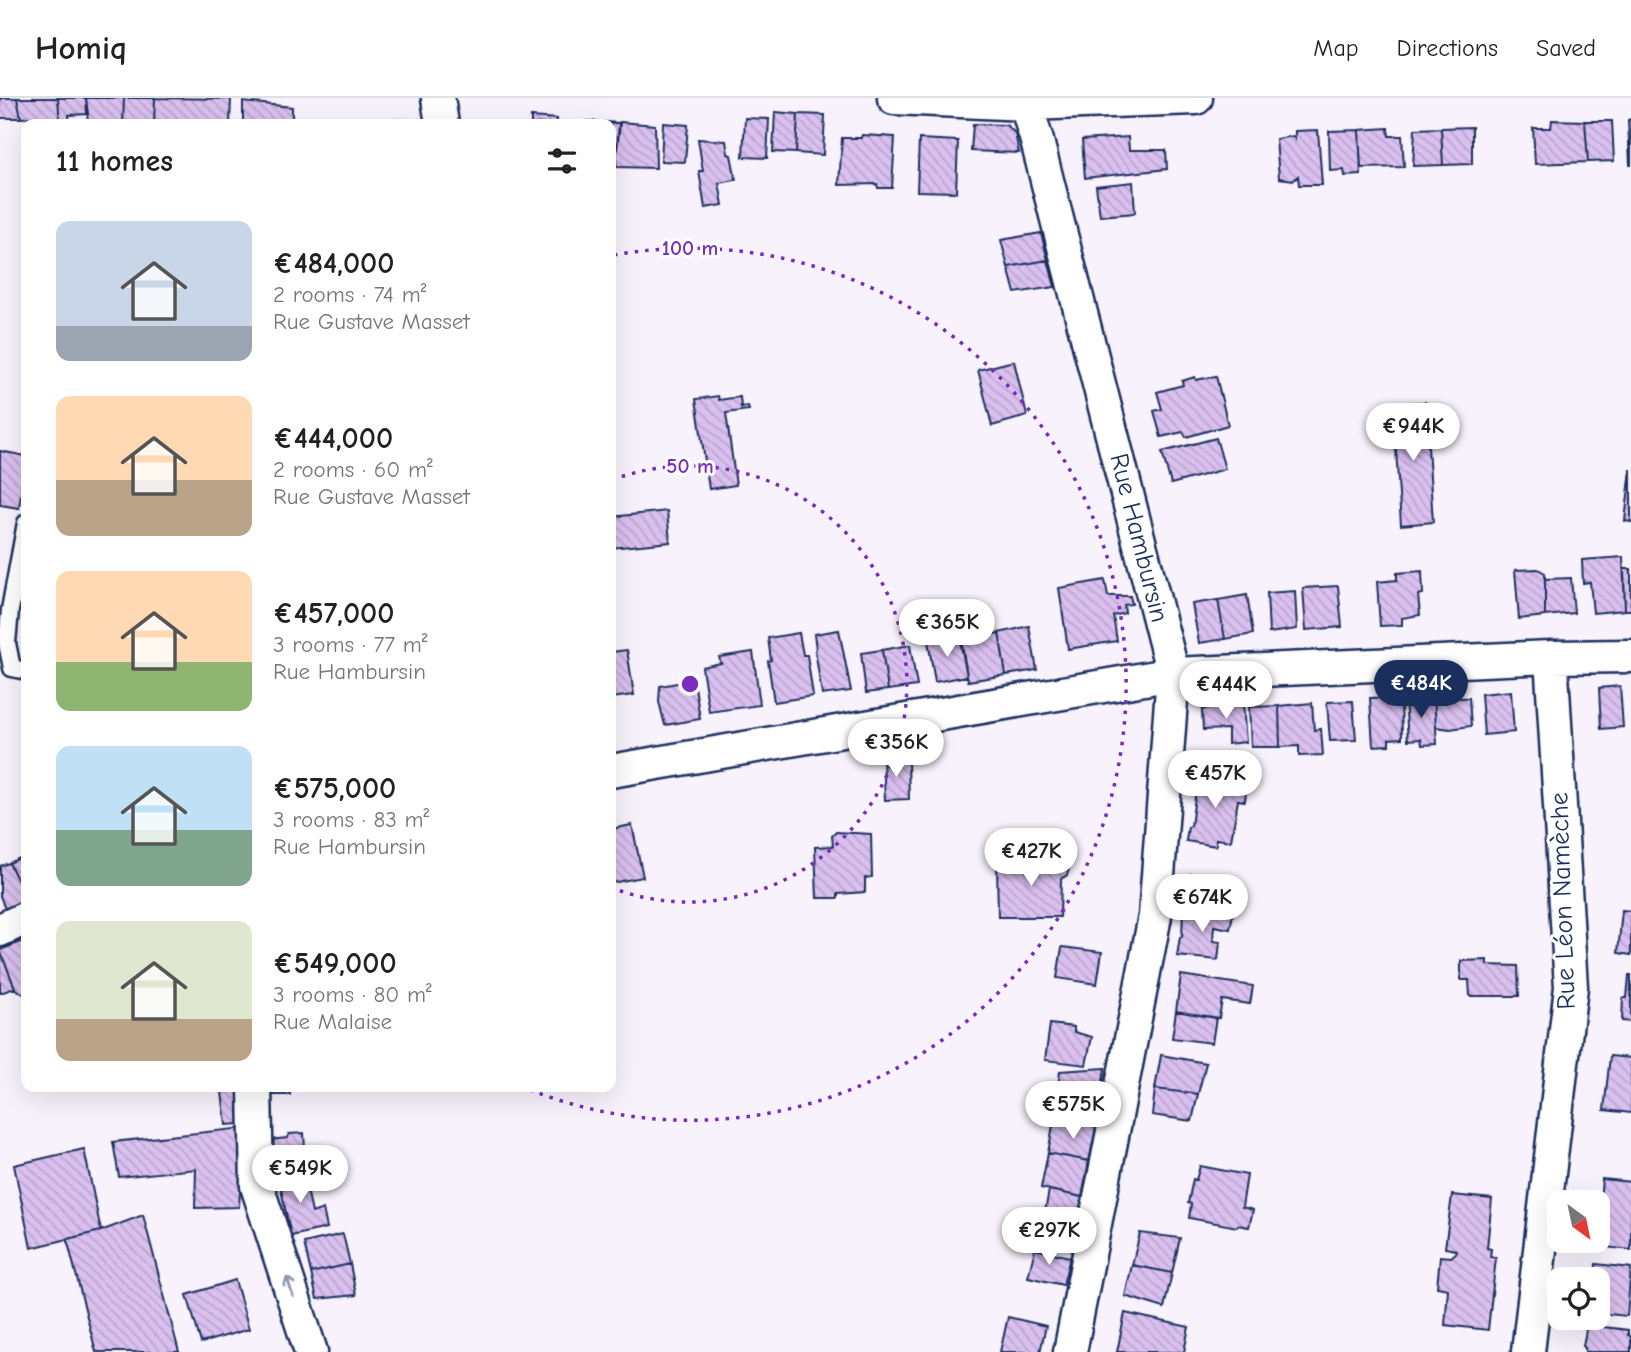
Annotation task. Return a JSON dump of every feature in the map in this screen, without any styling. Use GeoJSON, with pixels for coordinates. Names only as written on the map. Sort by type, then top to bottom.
{"type":"FeatureCollection","features":[{"type":"Feature","properties":{"kind":"street"},"geometry":{"type":"LineString","coordinates":[[438,98],[441,119]]}},
{"type":"Feature","properties":{"kind":"street"},"geometry":{"type":"LineString","coordinates":[[894,98],[1025,101],[1196,98]]}},
{"type":"Feature","properties":{"kind":"street","name":"Rue Hambursin"},"geometry":{"type":"LineString","coordinates":[[1025,101],[1041,154],[1173,674],[1155,916],[1070,1352]]}},
{"type":"Feature","properties":{"kind":"street"},"geometry":{"type":"LineString","coordinates":[[616,770],[1173,674],[1551,657],[1631,656]]}},
{"type":"Feature","properties":{"kind":"street","name":"Rue Léon Namèche"},"geometry":{"type":"LineString","coordinates":[[1528,1352],[1571,986],[1551,657]]}},
{"type":"Feature","properties":{"kind":"street"},"geometry":{"type":"LineString","coordinates":[[0,930],[21,920]]}},
{"type":"Feature","properties":{"kind":"street"},"geometry":{"type":"LineString","coordinates":[[255,1092],[257,1186],[311,1352]]}},
{"type":"Feature","properties":{"kind":"lane"},"geometry":{"type":"LineString","coordinates":[[21,550],[7,643],[12,668],[21,670]]}},
{"type":"Feature","properties":{"kind":"building"},"geometry":{"type":"Polygon","coordinates":[[[0,98],[17,98],[21,118],[0,118],[0,98]]]}},
{"type":"Feature","properties":{"kind":"building"},"geometry":{"type":"Polygon","coordinates":[[[17,98],[58,98],[60,119],[21,118],[17,98]]]}},
{"type":"Feature","properties":{"kind":"building"},"geometry":{"type":"Polygon","coordinates":[[[58,98],[86,98],[88,114],[69,115],[69,119],[60,119],[58,98]]]}},
{"type":"Feature","properties":{"kind":"building"},"geometry":{"type":"Polygon","coordinates":[[[86,98],[124,98],[123,119],[88,119],[86,98]]]}},
{"type":"Feature","properties":{"kind":"building"},"geometry":{"type":"Polygon","coordinates":[[[124,98],[155,98],[154,119],[123,119],[124,98]]]}},
{"type":"Feature","properties":{"kind":"building"},"geometry":{"type":"Polygon","coordinates":[[[155,98],[231,99],[230,119],[154,119],[155,98]]]}},
{"type":"Feature","properties":{"kind":"building"},"geometry":{"type":"Polygon","coordinates":[[[243,102],[292,107],[292,119],[243,119],[243,102]]]}},
{"type":"Feature","properties":{"kind":"building"},"geometry":{"type":"Polygon","coordinates":[[[775,112],[798,114],[796,153],[773,152],[775,112]]]}},
{"type":"Feature","properties":{"kind":"building"},"geometry":{"type":"Polygon","coordinates":[[[798,114],[825,115],[823,155],[796,153],[798,114]]]}},
{"type":"Feature","properties":{"kind":"building"},"geometry":{"type":"Polygon","coordinates":[[[745,118],[769,119],[767,158],[743,157],[745,118]]]}},
{"type":"Feature","properties":{"kind":"building"},"geometry":{"type":"Polygon","coordinates":[[[1631,119],[1631,165],[1630,165],[1628,120],[1631,119]]]}},
{"type":"Feature","properties":{"kind":"building"},"geometry":{"type":"Polygon","coordinates":[[[1552,120],[1585,121],[1588,162],[1535,164],[1533,128],[1551,128],[1552,120]]]}},
{"type":"Feature","properties":{"kind":"building"},"geometry":{"type":"Polygon","coordinates":[[[1585,121],[1612,121],[1614,161],[1588,162],[1585,121]]]}},
{"type":"Feature","properties":{"kind":"building"},"geometry":{"type":"Polygon","coordinates":[[[620,122],[655,125],[656,168],[617,167],[620,122]]]}},
{"type":"Feature","properties":{"kind":"building"},"geometry":{"type":"Polygon","coordinates":[[[616,123],[619,123],[616,161],[616,123]]]}},
{"type":"Feature","properties":{"kind":"building"},"geometry":{"type":"Polygon","coordinates":[[[663,123],[688,125],[685,162],[661,161],[663,123]]]}},
{"type":"Feature","properties":{"kind":"building"},"geometry":{"type":"Polygon","coordinates":[[[973,124],[1006,125],[1015,133],[1019,153],[971,151],[973,124]]]}},
{"type":"Feature","properties":{"kind":"building"},"geometry":{"type":"Polygon","coordinates":[[[1472,127],[1472,164],[1443,165],[1441,128],[1472,127]]]}},
{"type":"Feature","properties":{"kind":"building"},"geometry":{"type":"Polygon","coordinates":[[[1388,128],[1389,136],[1402,136],[1404,167],[1361,168],[1359,130],[1388,128]]]}},
{"type":"Feature","properties":{"kind":"building"},"geometry":{"type":"Polygon","coordinates":[[[1441,128],[1443,165],[1413,166],[1415,129],[1441,128]]]}},
{"type":"Feature","properties":{"kind":"building"},"geometry":{"type":"Polygon","coordinates":[[[1318,130],[1322,185],[1299,185],[1298,176],[1294,180],[1279,178],[1276,139],[1293,136],[1295,139],[1295,131],[1318,130]]]}},
{"type":"Feature","properties":{"kind":"building"},"geometry":{"type":"Polygon","coordinates":[[[1359,130],[1361,175],[1345,176],[1344,170],[1330,171],[1329,131],[1359,130]]]}},
{"type":"Feature","properties":{"kind":"building"},"geometry":{"type":"Polygon","coordinates":[[[862,135],[895,137],[892,188],[878,188],[877,184],[839,185],[842,138],[861,138],[862,135]]]}},
{"type":"Feature","properties":{"kind":"building"},"geometry":{"type":"Polygon","coordinates":[[[1128,137],[1129,150],[1166,150],[1167,169],[1085,178],[1082,140],[1128,137]]]}},
{"type":"Feature","properties":{"kind":"building"},"geometry":{"type":"Polygon","coordinates":[[[698,139],[726,141],[736,180],[719,183],[723,205],[705,208],[699,171],[703,171],[698,139]]]}},
{"type":"Feature","properties":{"kind":"building"},"geometry":{"type":"Polygon","coordinates":[[[919,139],[958,141],[956,192],[917,191],[919,139]]]}},
{"type":"Feature","properties":{"kind":"building"},"geometry":{"type":"Polygon","coordinates":[[[1133,182],[1135,213],[1100,216],[1096,186],[1133,182]]]}},
{"type":"Feature","properties":{"kind":"building"},"geometry":{"type":"Polygon","coordinates":[[[1041,233],[1048,260],[1008,267],[1001,240],[1041,233]]]}},
{"type":"Feature","properties":{"kind":"building"},"geometry":{"type":"Polygon","coordinates":[[[1048,260],[1055,287],[1015,293],[1008,267],[1048,260]]]}},
{"type":"Feature","properties":{"kind":"building"},"geometry":{"type":"Polygon","coordinates":[[[1014,361],[1027,416],[992,426],[978,370],[1014,361]]]}},
{"type":"Feature","properties":{"kind":"building"},"geometry":{"type":"Polygon","coordinates":[[[1216,376],[1228,425],[1186,437],[1183,432],[1161,437],[1154,411],[1162,409],[1157,392],[1183,385],[1182,381],[1195,377],[1196,380],[1216,376]]]}},
{"type":"Feature","properties":{"kind":"building"},"geometry":{"type":"Polygon","coordinates":[[[718,396],[719,400],[740,397],[741,407],[748,406],[749,410],[726,413],[736,485],[709,489],[696,399],[718,396]]]}},
{"type":"Feature","properties":{"kind":"building"},"geometry":{"type":"Polygon","coordinates":[[[1425,402],[1433,522],[1401,525],[1393,404],[1425,402]]]}},
{"type":"Feature","properties":{"kind":"building"},"geometry":{"type":"Polygon","coordinates":[[[1216,438],[1225,469],[1171,484],[1162,452],[1216,438]]]}},
{"type":"Feature","properties":{"kind":"building"},"geometry":{"type":"Polygon","coordinates":[[[0,451],[21,455],[19,508],[0,505],[0,451]]]}},
{"type":"Feature","properties":{"kind":"building"},"geometry":{"type":"Polygon","coordinates":[[[1631,469],[1631,522],[1625,521],[1631,469]]]}},
{"type":"Feature","properties":{"kind":"building"},"geometry":{"type":"Polygon","coordinates":[[[667,511],[670,542],[616,547],[616,516],[667,511]]]}},
{"type":"Feature","properties":{"kind":"building"},"geometry":{"type":"Polygon","coordinates":[[[1623,557],[1625,610],[1593,613],[1590,582],[1583,583],[1582,560],[1623,557]]]}},
{"type":"Feature","properties":{"kind":"building"},"geometry":{"type":"Polygon","coordinates":[[[1538,569],[1545,573],[1545,616],[1519,619],[1515,570],[1538,569]]]}},
{"type":"Feature","properties":{"kind":"building"},"geometry":{"type":"Polygon","coordinates":[[[1624,569],[1631,569],[1631,610],[1625,610],[1624,569]]]}},
{"type":"Feature","properties":{"kind":"building"},"geometry":{"type":"Polygon","coordinates":[[[1422,571],[1423,594],[1418,595],[1420,615],[1402,618],[1402,625],[1380,626],[1377,582],[1397,580],[1397,573],[1422,571]]]}},
{"type":"Feature","properties":{"kind":"building"},"geometry":{"type":"Polygon","coordinates":[[[1571,578],[1574,613],[1545,616],[1545,579],[1571,578]]]}},
{"type":"Feature","properties":{"kind":"building"},"geometry":{"type":"Polygon","coordinates":[[[1105,580],[1108,596],[1130,596],[1132,604],[1124,605],[1125,613],[1113,616],[1117,641],[1068,649],[1059,588],[1105,580]]]}},
{"type":"Feature","properties":{"kind":"building"},"geometry":{"type":"Polygon","coordinates":[[[1338,586],[1342,627],[1306,630],[1303,588],[1338,586]]]}},
{"type":"Feature","properties":{"kind":"building"},"geometry":{"type":"Polygon","coordinates":[[[1295,591],[1297,629],[1269,633],[1267,593],[1295,591]]]}},
{"type":"Feature","properties":{"kind":"building"},"geometry":{"type":"Polygon","coordinates":[[[1247,595],[1253,634],[1225,639],[1218,600],[1247,595]]]}},
{"type":"Feature","properties":{"kind":"building"},"geometry":{"type":"Polygon","coordinates":[[[1218,600],[1225,639],[1199,643],[1192,604],[1218,600]]]}},
{"type":"Feature","properties":{"kind":"building"},"geometry":{"type":"Polygon","coordinates":[[[1029,626],[1037,670],[1006,675],[999,633],[1029,626]]]}},
{"type":"Feature","properties":{"kind":"building"},"geometry":{"type":"Polygon","coordinates":[[[839,630],[851,691],[822,695],[814,634],[839,630]]]}},
{"type":"Feature","properties":{"kind":"building"},"geometry":{"type":"Polygon","coordinates":[[[799,633],[803,655],[807,655],[813,696],[774,702],[768,661],[771,660],[768,638],[799,633]]]}},
{"type":"Feature","properties":{"kind":"building"},"geometry":{"type":"Polygon","coordinates":[[[999,633],[1006,675],[968,681],[961,639],[999,633]]]}},
{"type":"Feature","properties":{"kind":"building"},"geometry":{"type":"Polygon","coordinates":[[[959,635],[967,676],[935,682],[928,641],[959,635]]]}},
{"type":"Feature","properties":{"kind":"building"},"geometry":{"type":"Polygon","coordinates":[[[910,645],[917,686],[888,690],[882,650],[910,645]]]}},
{"type":"Feature","properties":{"kind":"building"},"geometry":{"type":"Polygon","coordinates":[[[627,650],[634,695],[616,697],[616,651],[627,650]]]}},
{"type":"Feature","properties":{"kind":"building"},"geometry":{"type":"Polygon","coordinates":[[[882,650],[888,690],[866,693],[861,653],[882,650]]]}},
{"type":"Feature","properties":{"kind":"building"},"geometry":{"type":"Polygon","coordinates":[[[753,652],[760,705],[709,712],[702,667],[721,663],[719,657],[753,652]]]}},
{"type":"Feature","properties":{"kind":"building"},"geometry":{"type":"Polygon","coordinates":[[[694,680],[700,719],[665,725],[659,702],[660,686],[694,680]]]}},
{"type":"Feature","properties":{"kind":"building"},"geometry":{"type":"Polygon","coordinates":[[[1620,686],[1623,727],[1601,729],[1599,688],[1620,686]]]}},
{"type":"Feature","properties":{"kind":"building"},"geometry":{"type":"Polygon","coordinates":[[[1511,691],[1514,732],[1484,735],[1481,694],[1511,691]]]}},
{"type":"Feature","properties":{"kind":"building"},"geometry":{"type":"Polygon","coordinates":[[[1401,697],[1402,738],[1389,739],[1389,745],[1373,746],[1370,698],[1401,697]]]}},
{"type":"Feature","properties":{"kind":"building"},"geometry":{"type":"Polygon","coordinates":[[[1434,697],[1469,698],[1471,726],[1450,729],[1436,727],[1434,697]]]}},
{"type":"Feature","properties":{"kind":"building"},"geometry":{"type":"Polygon","coordinates":[[[1434,697],[1437,744],[1422,745],[1421,739],[1408,740],[1405,699],[1434,697]]]}},
{"type":"Feature","properties":{"kind":"building"},"geometry":{"type":"Polygon","coordinates":[[[1353,701],[1356,740],[1330,741],[1327,702],[1353,701]]]}},
{"type":"Feature","properties":{"kind":"building"},"geometry":{"type":"Polygon","coordinates":[[[1312,703],[1314,730],[1321,729],[1323,755],[1299,756],[1299,746],[1280,747],[1279,706],[1312,703]]]}},
{"type":"Feature","properties":{"kind":"building"},"geometry":{"type":"Polygon","coordinates":[[[1243,704],[1246,742],[1228,744],[1228,729],[1203,730],[1202,710],[1214,706],[1243,704]]]}},
{"type":"Feature","properties":{"kind":"building"},"geometry":{"type":"Polygon","coordinates":[[[1279,706],[1280,747],[1251,747],[1249,707],[1279,706]]]}},
{"type":"Feature","properties":{"kind":"building"},"geometry":{"type":"Polygon","coordinates":[[[883,758],[908,758],[909,799],[885,800],[883,758]]]}},
{"type":"Feature","properties":{"kind":"building"},"geometry":{"type":"Polygon","coordinates":[[[1198,775],[1247,782],[1245,801],[1238,800],[1231,841],[1216,839],[1216,846],[1186,841],[1188,827],[1191,826],[1198,775]]]}},
{"type":"Feature","properties":{"kind":"building"},"geometry":{"type":"Polygon","coordinates":[[[632,825],[643,877],[616,882],[616,828],[632,825]]]}},
{"type":"Feature","properties":{"kind":"building"},"geometry":{"type":"Polygon","coordinates":[[[836,832],[871,834],[872,877],[865,878],[865,892],[838,894],[838,898],[817,898],[815,847],[833,846],[832,836],[836,832]]]}},
{"type":"Feature","properties":{"kind":"building"},"geometry":{"type":"Polygon","coordinates":[[[1049,855],[1064,856],[1070,866],[1067,875],[1061,879],[1060,917],[998,917],[997,862],[1044,862],[1049,855]]]}},
{"type":"Feature","properties":{"kind":"building"},"geometry":{"type":"Polygon","coordinates":[[[21,857],[21,887],[9,863],[21,857]]]}},
{"type":"Feature","properties":{"kind":"building"},"geometry":{"type":"Polygon","coordinates":[[[9,863],[21,887],[21,903],[6,911],[0,896],[0,866],[9,863]]]}},
{"type":"Feature","properties":{"kind":"building"},"geometry":{"type":"Polygon","coordinates":[[[1190,874],[1238,880],[1233,914],[1189,909],[1187,896],[1190,874]]]}},
{"type":"Feature","properties":{"kind":"building"},"geometry":{"type":"Polygon","coordinates":[[[1183,910],[1233,914],[1230,929],[1214,926],[1213,941],[1220,942],[1218,960],[1177,956],[1182,937],[1183,910]]]}},
{"type":"Feature","properties":{"kind":"building"},"geometry":{"type":"Polygon","coordinates":[[[1622,910],[1631,911],[1631,955],[1618,953],[1622,910]]]}},
{"type":"Feature","properties":{"kind":"building"},"geometry":{"type":"Polygon","coordinates":[[[21,942],[21,992],[15,988],[0,950],[21,942]]]}},
{"type":"Feature","properties":{"kind":"building"},"geometry":{"type":"Polygon","coordinates":[[[1062,947],[1102,952],[1097,984],[1057,978],[1062,947]]]}},
{"type":"Feature","properties":{"kind":"building"},"geometry":{"type":"Polygon","coordinates":[[[0,950],[15,988],[0,993],[0,950]]]}},
{"type":"Feature","properties":{"kind":"building"},"geometry":{"type":"Polygon","coordinates":[[[1487,960],[1487,965],[1518,966],[1519,996],[1470,996],[1469,980],[1461,980],[1461,961],[1487,960]]]}},
{"type":"Feature","properties":{"kind":"building"},"geometry":{"type":"Polygon","coordinates":[[[1181,975],[1253,986],[1250,1004],[1222,1000],[1219,1018],[1176,1011],[1181,975]]]}},
{"type":"Feature","properties":{"kind":"building"},"geometry":{"type":"Polygon","coordinates":[[[1629,975],[1631,1022],[1622,1021],[1623,998],[1627,998],[1629,975]]]}},
{"type":"Feature","properties":{"kind":"building"},"geometry":{"type":"Polygon","coordinates":[[[1176,1011],[1216,1018],[1212,1043],[1172,1038],[1176,1011]]]}},
{"type":"Feature","properties":{"kind":"building"},"geometry":{"type":"Polygon","coordinates":[[[1050,1024],[1074,1027],[1074,1032],[1092,1037],[1086,1065],[1045,1060],[1050,1024]]]}},
{"type":"Feature","properties":{"kind":"building"},"geometry":{"type":"Polygon","coordinates":[[[1161,1055],[1206,1063],[1198,1094],[1155,1089],[1161,1055]]]}},
{"type":"Feature","properties":{"kind":"building"},"geometry":{"type":"Polygon","coordinates":[[[1610,1056],[1631,1058],[1631,1113],[1604,1110],[1610,1056]]]}},
{"type":"Feature","properties":{"kind":"building"},"geometry":{"type":"Polygon","coordinates":[[[1105,1068],[1097,1124],[1053,1125],[1060,1071],[1105,1068]]]}},
{"type":"Feature","properties":{"kind":"building"},"geometry":{"type":"Polygon","coordinates":[[[1155,1089],[1198,1094],[1192,1121],[1152,1115],[1155,1089]]]}},
{"type":"Feature","properties":{"kind":"building"},"geometry":{"type":"Polygon","coordinates":[[[222,1092],[253,1092],[253,1123],[226,1125],[222,1092]]]}},
{"type":"Feature","properties":{"kind":"building"},"geometry":{"type":"Polygon","coordinates":[[[268,1092],[290,1092],[290,1095],[268,1095],[268,1092]]]}},
{"type":"Feature","properties":{"kind":"building"},"geometry":{"type":"Polygon","coordinates":[[[1097,1124],[1089,1161],[1048,1153],[1053,1125],[1097,1124]]]}},
{"type":"Feature","properties":{"kind":"building"},"geometry":{"type":"Polygon","coordinates":[[[244,1128],[239,1207],[195,1208],[196,1169],[119,1177],[113,1142],[244,1128]]]}},
{"type":"Feature","properties":{"kind":"building"},"geometry":{"type":"Polygon","coordinates":[[[304,1133],[305,1150],[324,1149],[325,1163],[271,1171],[269,1140],[304,1133]]]}},
{"type":"Feature","properties":{"kind":"building"},"geometry":{"type":"Polygon","coordinates":[[[84,1149],[101,1231],[31,1248],[14,1165],[84,1149]]]}},
{"type":"Feature","properties":{"kind":"building"},"geometry":{"type":"Polygon","coordinates":[[[1048,1153],[1089,1161],[1082,1197],[1041,1188],[1048,1153]]]}},
{"type":"Feature","properties":{"kind":"building"},"geometry":{"type":"Polygon","coordinates":[[[1200,1166],[1247,1175],[1242,1207],[1253,1210],[1249,1227],[1189,1218],[1191,1204],[1188,1203],[1193,1179],[1196,1180],[1200,1166]]]}},
{"type":"Feature","properties":{"kind":"building"},"geometry":{"type":"Polygon","coordinates":[[[303,1170],[312,1213],[323,1209],[327,1228],[291,1236],[278,1175],[303,1170]]]}},
{"type":"Feature","properties":{"kind":"building"},"geometry":{"type":"Polygon","coordinates":[[[1602,1179],[1631,1182],[1631,1250],[1610,1248],[1610,1190],[1601,1190],[1602,1179]]]}},
{"type":"Feature","properties":{"kind":"building"},"geometry":{"type":"Polygon","coordinates":[[[1049,1190],[1082,1197],[1075,1230],[1043,1223],[1049,1190]]]}},
{"type":"Feature","properties":{"kind":"building"},"geometry":{"type":"Polygon","coordinates":[[[1452,1195],[1492,1199],[1487,1248],[1491,1249],[1490,1257],[1496,1258],[1488,1330],[1445,1325],[1448,1289],[1437,1287],[1440,1256],[1451,1257],[1457,1252],[1445,1248],[1452,1195]]]}},
{"type":"Feature","properties":{"kind":"building"},"geometry":{"type":"Polygon","coordinates":[[[143,1215],[179,1352],[96,1352],[67,1239],[101,1231],[143,1215]]]}},
{"type":"Feature","properties":{"kind":"building"},"geometry":{"type":"Polygon","coordinates":[[[1140,1233],[1180,1238],[1172,1273],[1132,1265],[1140,1233]]]}},
{"type":"Feature","properties":{"kind":"building"},"geometry":{"type":"Polygon","coordinates":[[[343,1234],[350,1264],[311,1273],[304,1243],[343,1234]]]}},
{"type":"Feature","properties":{"kind":"building"},"geometry":{"type":"Polygon","coordinates":[[[1035,1249],[1070,1257],[1063,1285],[1028,1277],[1035,1249]]]}},
{"type":"Feature","properties":{"kind":"building"},"geometry":{"type":"Polygon","coordinates":[[[350,1264],[356,1295],[317,1299],[311,1273],[350,1264]]]}},
{"type":"Feature","properties":{"kind":"building"},"geometry":{"type":"Polygon","coordinates":[[[1596,1264],[1631,1268],[1627,1316],[1610,1314],[1610,1267],[1596,1267],[1596,1264]]]}},
{"type":"Feature","properties":{"kind":"building"},"geometry":{"type":"Polygon","coordinates":[[[1132,1265],[1172,1273],[1164,1308],[1125,1296],[1132,1265]]]}},
{"type":"Feature","properties":{"kind":"building"},"geometry":{"type":"Polygon","coordinates":[[[235,1280],[249,1329],[201,1343],[187,1295],[235,1280]]]}},
{"type":"Feature","properties":{"kind":"building"},"geometry":{"type":"Polygon","coordinates":[[[1125,1313],[1189,1327],[1184,1352],[1117,1352],[1125,1313]]]}},
{"type":"Feature","properties":{"kind":"building"},"geometry":{"type":"Polygon","coordinates":[[[1008,1317],[1046,1326],[1040,1352],[1000,1352],[1008,1317]]]}},
{"type":"Feature","properties":{"kind":"building"},"geometry":{"type":"Polygon","coordinates":[[[1610,1328],[1628,1330],[1628,1335],[1631,1336],[1631,1352],[1585,1352],[1583,1346],[1586,1330],[1610,1330],[1610,1328]]]}}]}
